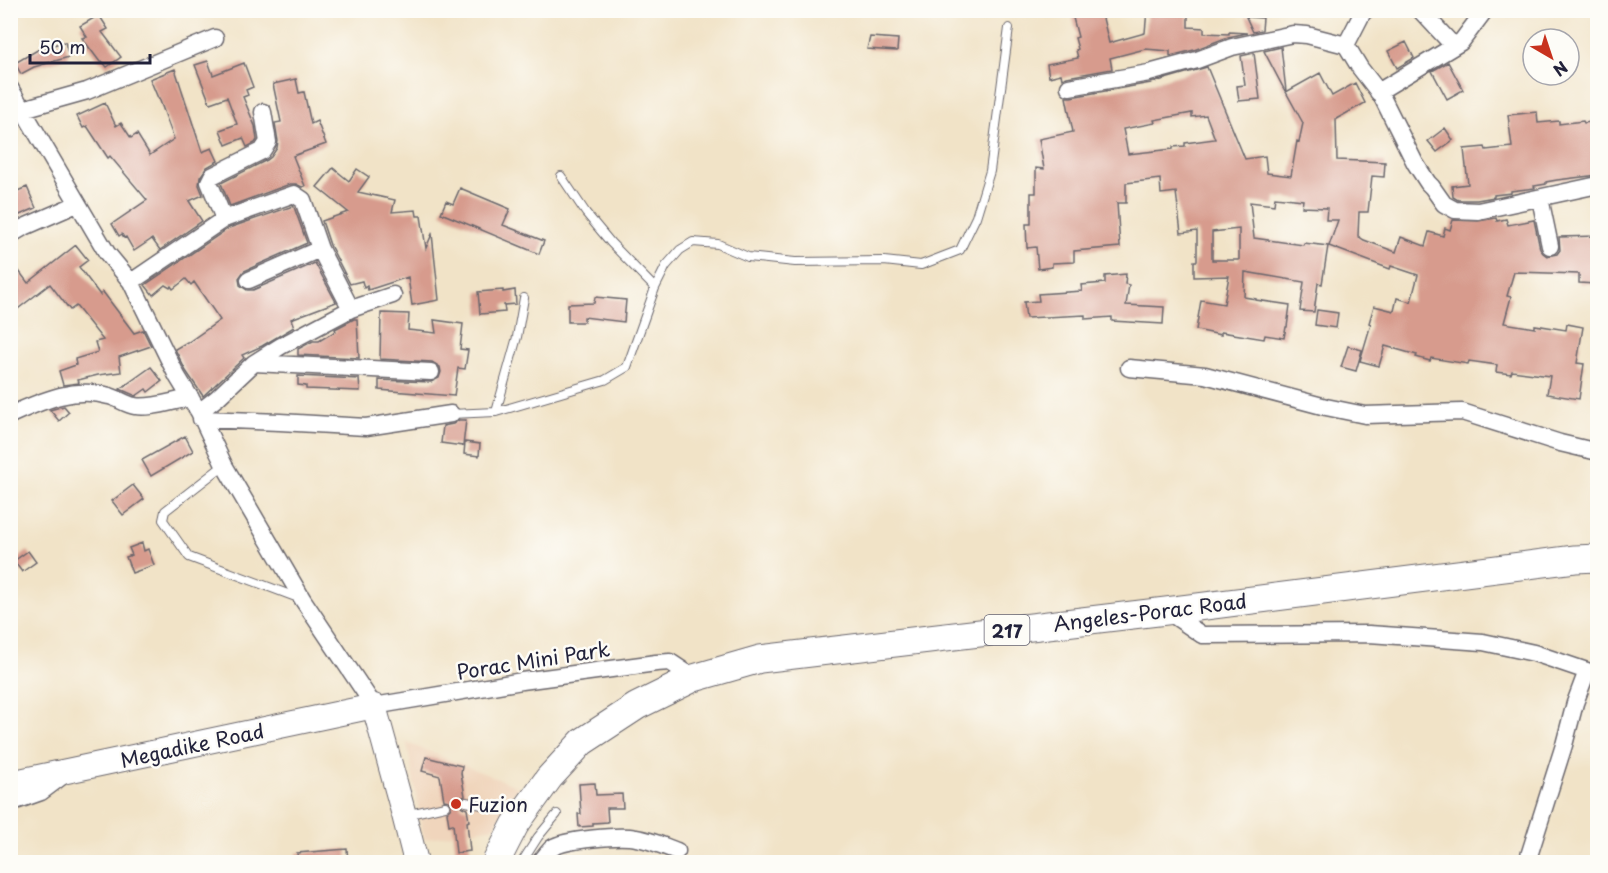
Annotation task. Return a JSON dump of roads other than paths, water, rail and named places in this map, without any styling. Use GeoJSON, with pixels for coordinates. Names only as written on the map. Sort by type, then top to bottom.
{"type":"FeatureCollection","features":[{"type":"Feature","properties":{"kind":"main road","name":"Angeles-Porac Road"},"geometry":{"type":"LineString","coordinates":[[496,862],[523,813],[549,778],[582,742],[637,706],[694,678],[760,659],[1598,558]]}},
{"type":"Feature","properties":{"kind":"main road","name":"Megadike Road"},"geometry":{"type":"LineString","coordinates":[[10,783],[374,706]]}},
{"type":"Feature","properties":{"kind":"main road"},"geometry":{"type":"LineString","coordinates":[[374,706],[416,862]]}},
{"type":"Feature","properties":{"kind":"street"},"geometry":{"type":"LineString","coordinates":[[1420,10],[1449,41],[1456,45]]}},
{"type":"Feature","properties":{"kind":"street"},"geometry":{"type":"LineString","coordinates":[[1378,92],[1461,42],[1485,10]]}},
{"type":"Feature","properties":{"kind":"street"},"geometry":{"type":"LineString","coordinates":[[1346,45],[1364,11]]}},
{"type":"Feature","properties":{"kind":"street"},"geometry":{"type":"LineString","coordinates":[[1069,87],[1149,73],[1197,60],[1232,47],[1293,34],[1307,35],[1346,45],[1378,92],[1428,183],[1444,204],[1455,210],[1478,211],[1598,185]]}},
{"type":"Feature","properties":{"kind":"street"},"geometry":{"type":"LineString","coordinates":[[23,109],[87,91],[215,38]]}},
{"type":"Feature","properties":{"kind":"street"},"geometry":{"type":"LineString","coordinates":[[10,88],[107,253],[130,282],[224,465],[303,600],[374,706]]}},
{"type":"Feature","properties":{"kind":"street"},"geometry":{"type":"LineString","coordinates":[[224,219],[209,182],[212,176],[262,152],[268,142],[263,112]]}},
{"type":"Feature","properties":{"kind":"street"},"geometry":{"type":"LineString","coordinates":[[130,282],[224,219],[294,194],[303,200],[320,249],[351,309]]}},
{"type":"Feature","properties":{"kind":"street"},"geometry":{"type":"LineString","coordinates":[[1540,198],[1550,246]]}},
{"type":"Feature","properties":{"kind":"street"},"geometry":{"type":"LineString","coordinates":[[10,235],[77,204]]}},
{"type":"Feature","properties":{"kind":"street"},"geometry":{"type":"LineString","coordinates":[[249,280],[320,249]]}},
{"type":"Feature","properties":{"kind":"street"},"geometry":{"type":"LineString","coordinates":[[197,410],[217,398],[254,363],[281,346],[351,309],[393,295]]}},
{"type":"Feature","properties":{"kind":"street"},"geometry":{"type":"LineString","coordinates":[[254,363],[430,372]]}},
{"type":"Feature","properties":{"kind":"street"},"geometry":{"type":"LineString","coordinates":[[1129,368],[1205,375],[1326,407],[1365,414],[1462,412],[1560,443],[1598,452]]}},
{"type":"Feature","properties":{"kind":"street"},"geometry":{"type":"LineString","coordinates":[[10,416],[49,398],[80,393],[109,396],[134,406],[197,410],[280,422],[366,427],[451,414]]}},
{"type":"Feature","properties":{"kind":"street"},"geometry":{"type":"LineString","coordinates":[[1166,611],[1202,635],[1369,634],[1483,642],[1534,653],[1592,672],[1575,703],[1527,862]]}},
{"type":"Feature","properties":{"kind":"street","name":"Porac Mini Park"},"geometry":{"type":"LineString","coordinates":[[374,706],[522,681],[656,663],[670,662],[694,678]]}},
{"type":"Feature","properties":{"kind":"street"},"geometry":{"type":"LineString","coordinates":[[10,803],[41,792],[68,771]]}},
{"type":"Feature","properties":{"kind":"street"},"geometry":{"type":"LineString","coordinates":[[540,862],[553,848],[571,842],[612,838],[633,837],[649,840],[677,851]]}},
{"type":"Feature","properties":{"kind":"lane"},"geometry":{"type":"LineString","coordinates":[[451,414],[496,412],[605,381],[627,367],[655,288],[666,266],[680,250],[693,242],[718,244],[748,257],[795,262],[884,261],[921,265],[960,250],[976,217],[990,171],[1009,28]]}},
{"type":"Feature","properties":{"kind":"lane"},"geometry":{"type":"LineString","coordinates":[[561,176],[586,213],[611,243],[655,288]]}},
{"type":"Feature","properties":{"kind":"lane"},"geometry":{"type":"LineString","coordinates":[[496,412],[517,338],[524,298]]}},
{"type":"Feature","properties":{"kind":"lane"},"geometry":{"type":"LineString","coordinates":[[224,465],[165,511],[163,520],[189,557],[303,600]]}},
{"type":"Feature","properties":{"kind":"lane"},"geometry":{"type":"LineString","coordinates":[[466,802],[523,813]]}},
{"type":"Feature","properties":{"kind":"lane"},"geometry":{"type":"LineString","coordinates":[[404,815],[446,806]]}},
{"type":"Feature","properties":{"kind":"lane"},"geometry":{"type":"LineString","coordinates":[[522,862],[538,837],[557,814]]}},
{"type":"Feature","properties":{"kind":"place","name":"Fuzion"},"geometry":{"type":"Point","coordinates":[456,804]}}]}
